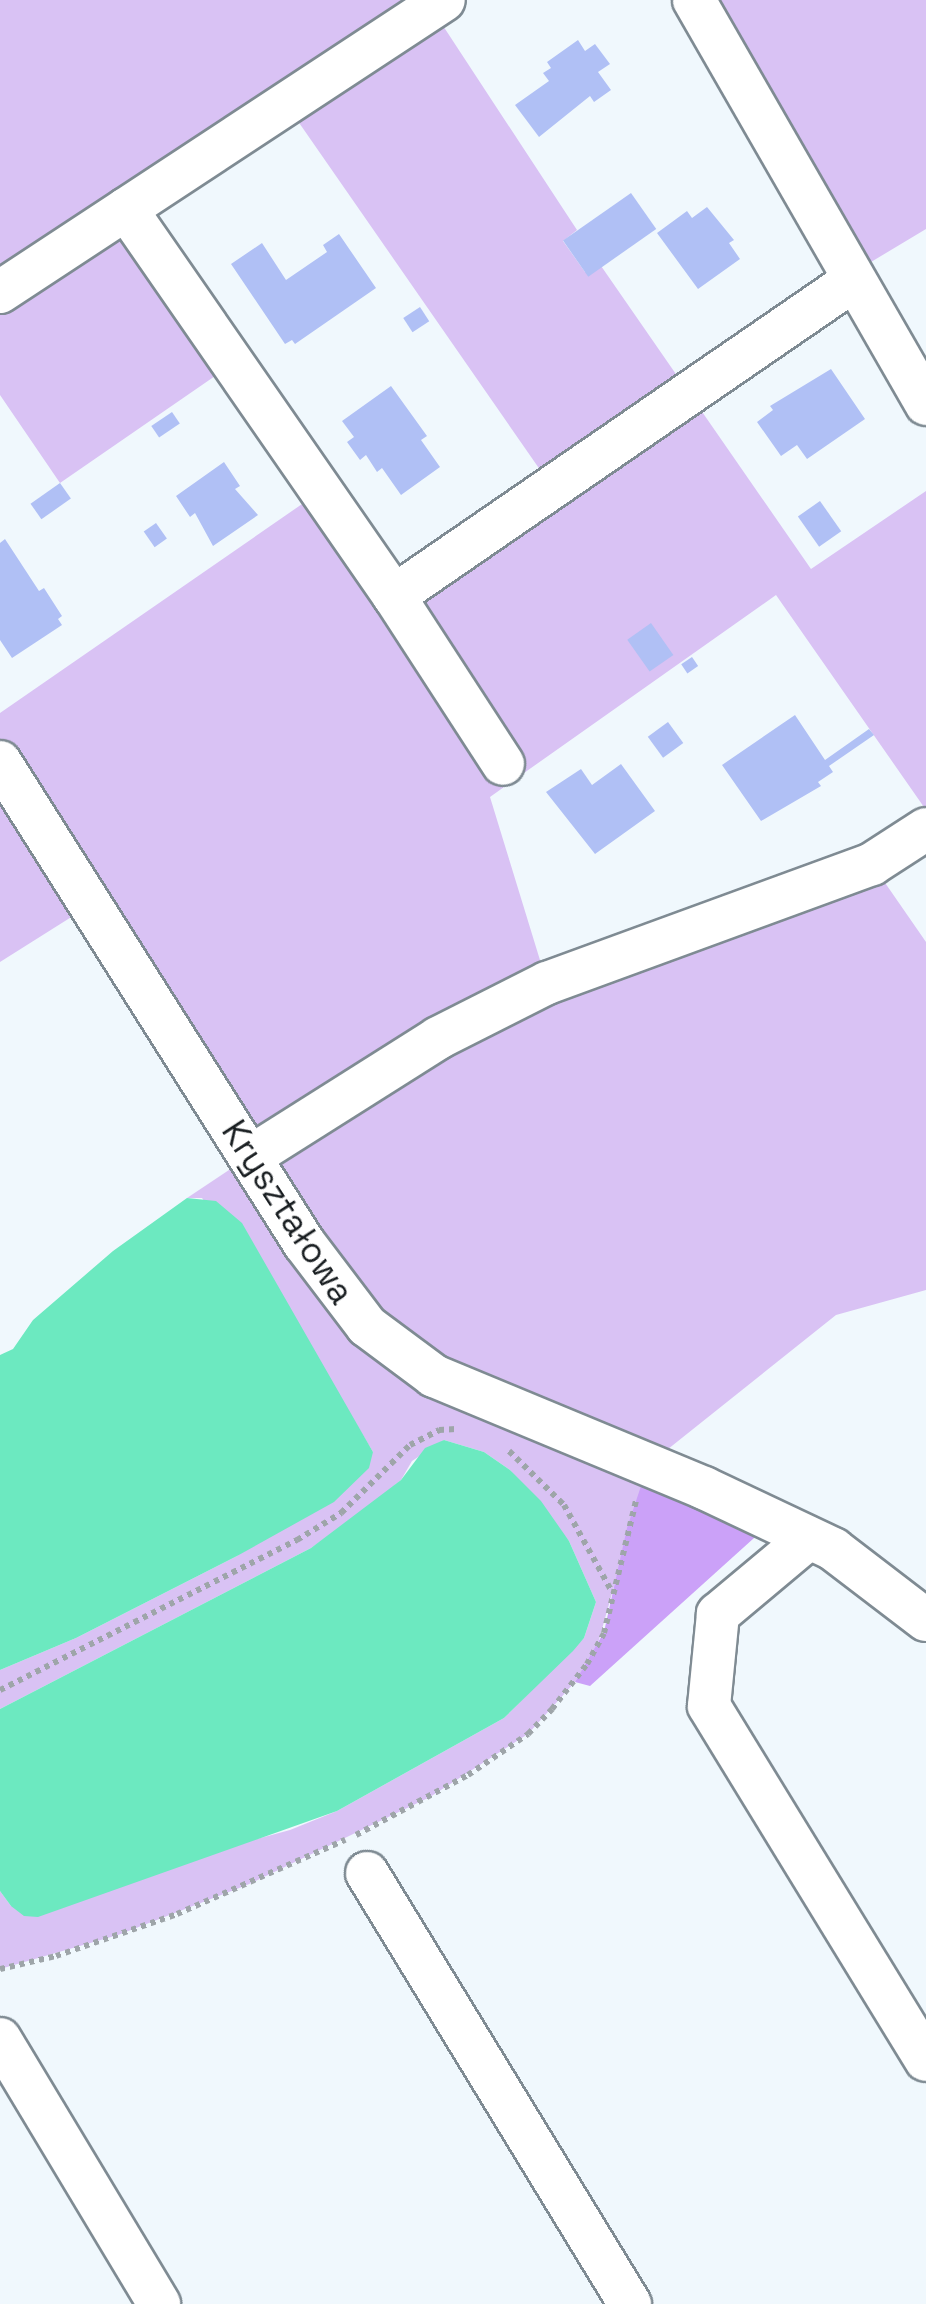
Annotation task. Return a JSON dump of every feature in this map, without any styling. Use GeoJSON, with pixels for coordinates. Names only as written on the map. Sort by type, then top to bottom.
{"type":"FeatureCollection","features":[{"type":"Feature","properties":{"kind":"lane"},"geometry":{"type":"LineString","coordinates":[[0,292],[444,0]]}},
{"type":"Feature","properties":{"kind":"lane"},"geometry":{"type":"LineString","coordinates":[[694,0],[926,404]]}},
{"type":"Feature","properties":{"kind":"lane"},"geometry":{"type":"LineString","coordinates":[[126,209],[394,596],[503,764]]}},
{"type":"Feature","properties":{"kind":"lane"},"geometry":{"type":"LineString","coordinates":[[394,596],[854,280]]}},
{"type":"Feature","properties":{"kind":"lane","name":"Kryształowa"},"geometry":{"type":"LineString","coordinates":[[0,762],[341,1298],[390,1347],[434,1376],[648,1465],[809,1538],[879,1581],[926,1620]]}},
{"type":"Feature","properties":{"kind":"lane"},"geometry":{"type":"LineString","coordinates":[[250,1157],[438,1038],[547,983],[872,864],[926,830]]}},
{"type":"Feature","properties":{"kind":"lane"},"geometry":{"type":"LineString","coordinates":[[809,1538],[718,1614],[709,1706],[926,2060]]}},
{"type":"Feature","properties":{"kind":"lane"},"geometry":{"type":"LineString","coordinates":[[366,1873],[630,2304]]}},
{"type":"Feature","properties":{"kind":"lane"},"geometry":{"type":"LineString","coordinates":[[0,2039],[159,2304]]}},
{"type":"Feature","properties":{"kind":"path"},"geometry":{"type":"LineString","coordinates":[[0,1690],[297,1540],[341,1513],[422,1436],[439,1430],[465,1432]]}},
{"type":"Feature","properties":{"kind":"path"},"geometry":{"type":"LineString","coordinates":[[496,1443],[521,1460],[564,1505],[613,1594]]}},
{"type":"Feature","properties":{"kind":"path"},"geometry":{"type":"LineString","coordinates":[[1,1966],[56,1956],[177,1914],[369,1829],[468,1774],[528,1734],[574,1682],[597,1647],[627,1528],[648,1465]]}},
{"type":"Feature","properties":{"kind":"shaded area"},"geometry":{"type":"Polygon","coordinates":[[[0,0],[444,0],[432,9],[577,230],[563,241],[585,272],[599,263],[811,569],[926,491],[926,810],[776,595],[490,797],[547,983],[872,864],[926,942],[926,1290],[836,1315],[648,1465],[597,1647],[575,1682],[528,1734],[430,1797],[247,1885],[118,1935],[0,1969],[0,1891],[11,1906],[290,1830],[337,1811],[504,1718],[584,1638],[596,1602],[569,1541],[510,1470],[484,1452],[444,1440],[412,1461],[401,1480],[363,1512],[311,1548],[0,1709],[0,1670],[76,1638],[237,1556],[373,1452],[306,1340],[202,1198],[187,1198],[250,1156],[92,904],[0,962],[0,713],[318,493],[394,596],[552,487],[286,104],[127,209],[231,365],[60,483],[0,395],[0,0]]]}},
{"type":"Feature","properties":{"kind":"shaded area"},"geometry":{"type":"Polygon","coordinates":[[[694,0],[926,0],[926,229],[851,274],[694,0]]]}},
{"type":"Feature","properties":{"kind":"shaded area"},"geometry":{"type":"Polygon","coordinates":[[[187,1198],[216,1201],[242,1223],[373,1452],[369,1468],[334,1502],[237,1556],[76,1638],[0,1670],[0,1355],[13,1349],[33,1320],[113,1251],[187,1198]]]}},
{"type":"Feature","properties":{"kind":"shaded area"},"geometry":{"type":"Polygon","coordinates":[[[444,1440],[484,1452],[510,1470],[541,1501],[569,1541],[596,1602],[584,1638],[573,1651],[504,1718],[337,1811],[38,1917],[24,1916],[11,1906],[0,1891],[0,1709],[311,1548],[401,1480],[425,1448],[444,1440]]]}},
{"type":"Feature","properties":{"kind":"shaded area"},"geometry":{"type":"Polygon","coordinates":[[[648,1465],[774,1520],[590,1686],[575,1682],[604,1632],[627,1528],[648,1465]]]}},
{"type":"Feature","properties":{"kind":"building"},"geometry":{"type":"Polygon","coordinates":[[[578,40],[585,51],[595,44],[610,64],[598,72],[611,90],[594,102],[590,96],[539,137],[515,105],[549,81],[543,73],[551,68],[547,62],[578,40]]]}},
{"type":"Feature","properties":{"kind":"building"},"geometry":{"type":"Polygon","coordinates":[[[631,193],[656,229],[588,277],[563,241],[631,193]]]}},
{"type":"Feature","properties":{"kind":"building"},"geometry":{"type":"Polygon","coordinates":[[[707,207],[734,240],[729,243],[740,259],[698,289],[657,233],[687,211],[692,218],[707,207]]]}},
{"type":"Feature","properties":{"kind":"building"},"geometry":{"type":"Polygon","coordinates":[[[339,234],[376,288],[295,344],[292,340],[285,344],[231,264],[262,243],[286,280],[327,252],[323,245],[339,234]]]}},
{"type":"Feature","properties":{"kind":"building"},"geometry":{"type":"Polygon","coordinates":[[[420,307],[429,321],[412,332],[403,318],[420,307]]]}},
{"type":"Feature","properties":{"kind":"building"},"geometry":{"type":"Polygon","coordinates":[[[831,369],[865,419],[807,459],[797,445],[781,456],[757,422],[773,410],[770,406],[831,369]]]}},
{"type":"Feature","properties":{"kind":"building"},"geometry":{"type":"Polygon","coordinates":[[[391,386],[427,436],[421,440],[440,467],[401,495],[382,468],[377,472],[366,455],[360,460],[347,442],[354,437],[342,421],[391,386]]]}},
{"type":"Feature","properties":{"kind":"building"},"geometry":{"type":"Polygon","coordinates":[[[172,412],[180,424],[159,438],[151,426],[172,412]]]}},
{"type":"Feature","properties":{"kind":"building"},"geometry":{"type":"Polygon","coordinates":[[[224,462],[240,486],[235,489],[258,515],[213,546],[195,513],[190,517],[176,496],[224,462]]]}},
{"type":"Feature","properties":{"kind":"building"},"geometry":{"type":"Polygon","coordinates":[[[60,483],[71,499],[41,519],[31,504],[60,483]]]}},
{"type":"Feature","properties":{"kind":"building"},"geometry":{"type":"Polygon","coordinates":[[[820,501],[841,531],[819,547],[798,516],[820,501]]]}},
{"type":"Feature","properties":{"kind":"building"},"geometry":{"type":"Polygon","coordinates":[[[156,523],[167,539],[155,547],[144,532],[156,523]]]}},
{"type":"Feature","properties":{"kind":"building"},"geometry":{"type":"Polygon","coordinates":[[[5,539],[39,591],[44,588],[62,616],[58,619],[62,625],[12,658],[0,640],[0,543],[5,539]]]}},
{"type":"Feature","properties":{"kind":"building"},"geometry":{"type":"Polygon","coordinates":[[[651,623],[673,655],[650,672],[627,640],[651,623]]]}},
{"type":"Feature","properties":{"kind":"building"},"geometry":{"type":"Polygon","coordinates":[[[692,657],[698,666],[687,673],[681,664],[692,657]]]}},
{"type":"Feature","properties":{"kind":"building"},"geometry":{"type":"Polygon","coordinates":[[[795,715],[825,760],[869,729],[874,735],[829,766],[833,772],[818,782],[821,786],[761,821],[722,765],[795,715]]]}},
{"type":"Feature","properties":{"kind":"building"},"geometry":{"type":"Polygon","coordinates":[[[668,722],[683,743],[663,758],[648,737],[668,722]]]}},
{"type":"Feature","properties":{"kind":"building"},"geometry":{"type":"Polygon","coordinates":[[[621,764],[655,811],[595,854],[546,792],[581,769],[592,785],[621,764]]]}}]}
